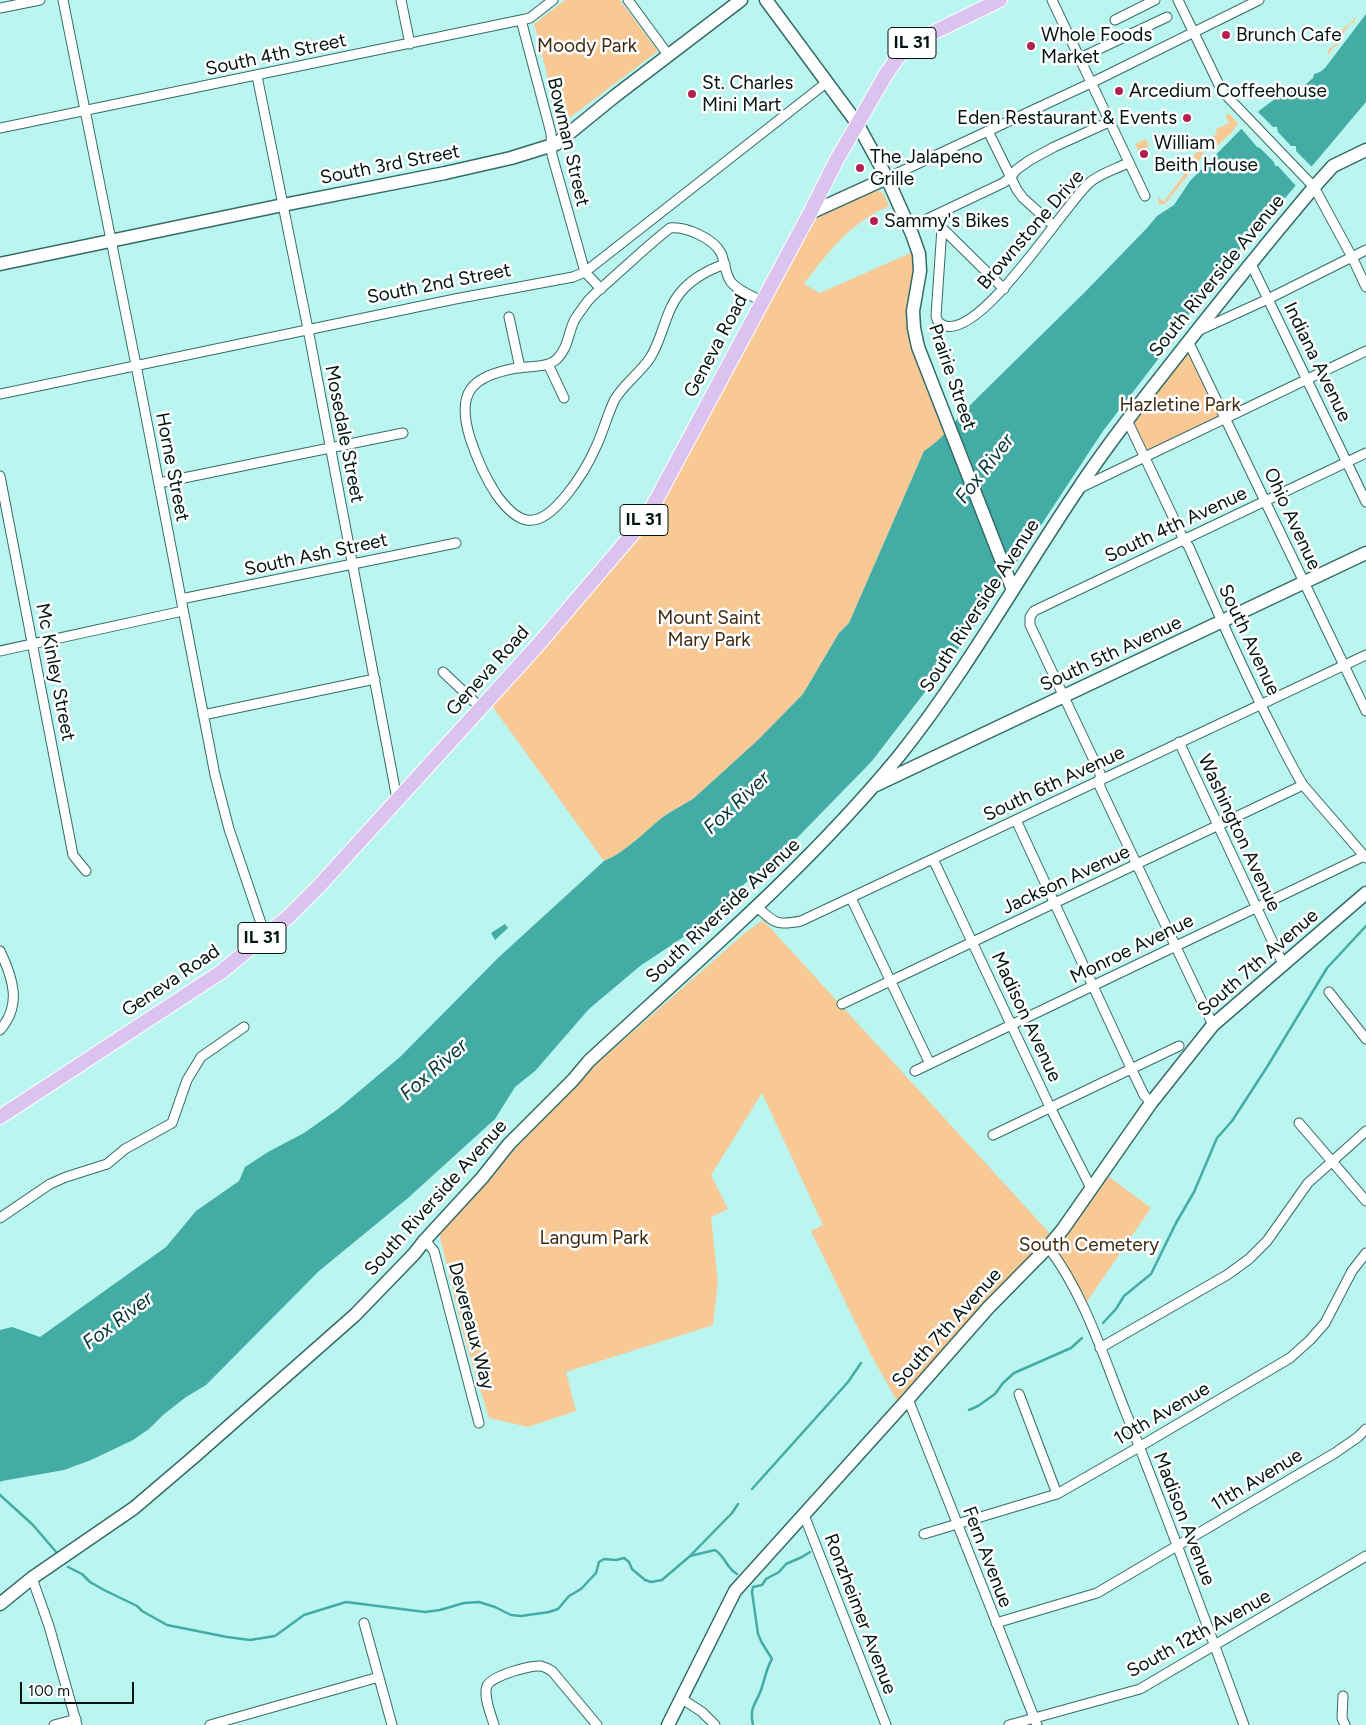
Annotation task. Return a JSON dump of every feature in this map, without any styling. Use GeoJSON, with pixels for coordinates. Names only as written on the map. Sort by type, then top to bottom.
{"type":"FeatureCollection","features":[{"type":"Feature","properties":{"kind":"main road","name":"IL 31"},"geometry":{"type":"LineString","coordinates":[[857,123],[884,76],[904,50],[916,41],[1000,0]]}},
{"type":"Feature","properties":{"kind":"main road","name":"Geneva Road"},"geometry":{"type":"LineString","coordinates":[[0,1117],[221,972],[292,913],[320,885],[537,646],[647,517],[857,123]]}},
{"type":"Feature","properties":{"kind":"street"},"geometry":{"type":"LineString","coordinates":[[0,8],[40,0]]}},
{"type":"Feature","properties":{"kind":"street","name":"Horne Street"},"geometry":{"type":"LineString","coordinates":[[63,0],[220,796],[265,935]]}},
{"type":"Feature","properties":{"kind":"street"},"geometry":{"type":"LineString","coordinates":[[401,0],[410,44]]}},
{"type":"Feature","properties":{"kind":"street","name":"South 4th Street"},"geometry":{"type":"LineString","coordinates":[[0,128],[522,20],[530,18],[553,0]]}},
{"type":"Feature","properties":{"kind":"street"},"geometry":{"type":"LineString","coordinates":[[628,0],[668,56]]}},
{"type":"Feature","properties":{"kind":"street","name":"South 3rd Street"},"geometry":{"type":"LineString","coordinates":[[0,264],[445,173],[511,158],[556,144],[615,96],[741,0]]}},
{"type":"Feature","properties":{"kind":"street","name":"Prairie Street"},"geometry":{"type":"LineString","coordinates":[[766,0],[857,123],[887,178],[912,234],[919,254],[920,271],[913,311],[918,347],[1013,590]]}},
{"type":"Feature","properties":{"kind":"street"},"geometry":{"type":"LineString","coordinates":[[1052,0],[1144,196]]}},
{"type":"Feature","properties":{"kind":"street"},"geometry":{"type":"LineString","coordinates":[[1115,20],[1155,0]]}},
{"type":"Feature","properties":{"kind":"street"},"geometry":{"type":"LineString","coordinates":[[1178,0],[1222,91],[1314,187],[1366,287]]}},
{"type":"Feature","properties":{"kind":"street"},"geometry":{"type":"LineString","coordinates":[[810,212],[1091,83],[1258,0]]}},
{"type":"Feature","properties":{"kind":"street"},"geometry":{"type":"LineString","coordinates":[[1080,58],[1167,17]]}},
{"type":"Feature","properties":{"kind":"street","name":"Bowman Street"},"geometry":{"type":"LineString","coordinates":[[522,20],[551,131],[552,155],[585,272]]}},
{"type":"Feature","properties":{"kind":"street","name":"Mosedale Street"},"geometry":{"type":"LineString","coordinates":[[257,76],[308,329],[397,799]]}},
{"type":"Feature","properties":{"kind":"street","name":"South 2nd Street"},"geometry":{"type":"LineString","coordinates":[[0,394],[308,329],[573,277],[585,272],[826,82]]}},
{"type":"Feature","properties":{"kind":"street"},"geometry":{"type":"LineString","coordinates":[[925,220],[1003,183],[1030,160],[1109,122]]}},
{"type":"Feature","properties":{"kind":"street"},"geometry":{"type":"LineString","coordinates":[[988,131],[1017,190],[1023,198],[1054,226]]}},
{"type":"Feature","properties":{"kind":"street","name":"South Riverside Avenue"},"geometry":{"type":"LineString","coordinates":[[0,1604],[32,1578],[134,1508],[196,1456],[355,1315],[414,1254],[482,1178],[509,1144],[573,1080],[589,1061],[809,857],[898,756],[951,688],[1078,489],[1127,420],[1192,337],[1333,166],[1366,150]]}},
{"type":"Feature","properties":{"kind":"street","name":"Brownstone Drive"},"geometry":{"type":"LineString","coordinates":[[942,228],[936,316],[940,324],[947,327],[968,320],[1004,289],[1088,183],[1128,163]]}},
{"type":"Feature","properties":{"kind":"street"},"geometry":{"type":"LineString","coordinates":[[936,215],[942,228],[1004,289]]}},
{"type":"Feature","properties":{"kind":"street"},"geometry":{"type":"LineString","coordinates":[[724,264],[703,273],[680,292],[674,301],[652,355],[616,397],[582,474],[567,494],[544,517],[531,521],[520,518],[512,512],[501,501],[479,466],[467,427],[464,411],[468,394],[478,381],[490,375],[548,364],[558,358],[565,350],[575,320],[588,300],[670,228],[677,227],[689,230],[714,245],[720,252],[732,284],[762,301]]}},
{"type":"Feature","properties":{"kind":"street"},"geometry":{"type":"LineString","coordinates":[[1192,337],[1366,250]]}},
{"type":"Feature","properties":{"kind":"street","name":"Indiana Avenue"},"geometry":{"type":"LineString","coordinates":[[1251,264],[1366,502]]}},
{"type":"Feature","properties":{"kind":"street"},"geometry":{"type":"LineString","coordinates":[[585,272],[601,289]]}},
{"type":"Feature","properties":{"kind":"street"},"geometry":{"type":"LineString","coordinates":[[509,317],[520,368]]}},
{"type":"Feature","properties":{"kind":"street","name":"Ohio Avenue"},"geometry":{"type":"LineString","coordinates":[[1192,337],[1226,419],[1366,711]]}},
{"type":"Feature","properties":{"kind":"street"},"geometry":{"type":"LineString","coordinates":[[1078,489],[1366,351]]}},
{"type":"Feature","properties":{"kind":"street"},"geometry":{"type":"LineString","coordinates":[[548,364],[564,398]]}},
{"type":"Feature","properties":{"kind":"street","name":"South Avenue"},"geometry":{"type":"LineString","coordinates":[[1127,420],[1184,540],[1190,547],[1222,622],[1261,704],[1303,785],[1365,857]]}},
{"type":"Feature","properties":{"kind":"street"},"geometry":{"type":"LineString","coordinates":[[159,483],[403,433]]}},
{"type":"Feature","properties":{"kind":"street","name":"South 4th Avenue"},"geometry":{"type":"LineString","coordinates":[[1064,697],[1030,625],[1030,618],[1034,611],[1366,453]]}},
{"type":"Feature","properties":{"kind":"street","name":"Mc Kinley Street"},"geometry":{"type":"LineString","coordinates":[[0,476],[4,514],[34,643],[73,855],[86,871]]}},
{"type":"Feature","properties":{"kind":"street","name":"South Ash Street"},"geometry":{"type":"LineString","coordinates":[[181,599],[456,543]]}},
{"type":"Feature","properties":{"kind":"street","name":"South 5th Avenue"},"geometry":{"type":"LineString","coordinates":[[871,788],[1366,553]]}},
{"type":"Feature","properties":{"kind":"street"},"geometry":{"type":"LineString","coordinates":[[0,651],[183,611]]}},
{"type":"Feature","properties":{"kind":"street","name":"South 6th Avenue"},"geometry":{"type":"LineString","coordinates":[[757,907],[774,922],[786,924],[801,921],[1366,654]]}},
{"type":"Feature","properties":{"kind":"street"},"geometry":{"type":"LineString","coordinates":[[443,672],[481,708]]}},
{"type":"Feature","properties":{"kind":"street"},"geometry":{"type":"LineString","coordinates":[[203,715],[375,679]]}},
{"type":"Feature","properties":{"kind":"street"},"geometry":{"type":"LineString","coordinates":[[1064,697],[1100,774],[1100,787],[1213,1025]]}},
{"type":"Feature","properties":{"kind":"street","name":"Washington Avenue"},"geometry":{"type":"LineString","coordinates":[[1179,742],[1283,964]]}},
{"type":"Feature","properties":{"kind":"street","name":"Jackson Avenue"},"geometry":{"type":"LineString","coordinates":[[842,1004],[1303,785]]}},
{"type":"Feature","properties":{"kind":"street"},"geometry":{"type":"LineString","coordinates":[[1016,820],[1144,1095],[1151,1104]]}},
{"type":"Feature","properties":{"kind":"street","name":"Monroe Avenue"},"geometry":{"type":"LineString","coordinates":[[915,1071],[1256,907],[1365,857]]}},
{"type":"Feature","properties":{"kind":"street","name":"Madison Avenue"},"geometry":{"type":"LineString","coordinates":[[933,859],[1050,1107],[1091,1188]]}},
{"type":"Feature","properties":{"kind":"street","name":"South 7th Avenue"},"geometry":{"type":"LineString","coordinates":[[668,1725],[736,1591],[988,1308],[1048,1247],[1151,1104],[1213,1025],[1366,893]]}},
{"type":"Feature","properties":{"kind":"street"},"geometry":{"type":"LineString","coordinates":[[851,898],[930,1064]]}},
{"type":"Feature","properties":{"kind":"street"},"geometry":{"type":"LineString","coordinates":[[0,951],[8,970],[14,995],[12,1013],[0,1030]]}},
{"type":"Feature","properties":{"kind":"street"},"geometry":{"type":"LineString","coordinates":[[1329,992],[1366,1039]]}},
{"type":"Feature","properties":{"kind":"street"},"geometry":{"type":"LineString","coordinates":[[0,1218],[50,1184],[106,1164],[125,1149],[172,1123],[188,1080],[201,1057],[244,1027]]}},
{"type":"Feature","properties":{"kind":"street"},"geometry":{"type":"LineString","coordinates":[[993,1135],[1179,1046]]}},
{"type":"Feature","properties":{"kind":"street"},"geometry":{"type":"LineString","coordinates":[[1299,1122],[1366,1201]]}},
{"type":"Feature","properties":{"kind":"street"},"geometry":{"type":"LineString","coordinates":[[1100,1348],[1227,1275],[1249,1259],[1267,1241],[1308,1183],[1366,1131]]}},
{"type":"Feature","properties":{"kind":"street","name":"Devereaux Way"},"geometry":{"type":"LineString","coordinates":[[425,1240],[434,1251],[479,1423]]}},
{"type":"Feature","properties":{"kind":"street","name":"Madison Avenue"},"geometry":{"type":"LineString","coordinates":[[1048,1247],[1072,1282],[1100,1348],[1178,1546],[1244,1725]]}},
{"type":"Feature","properties":{"kind":"street","name":"10th Avenue"},"geometry":{"type":"LineString","coordinates":[[924,1534],[1057,1494],[1290,1358],[1325,1323],[1352,1271],[1366,1253]]}},
{"type":"Feature","properties":{"kind":"street"},"geometry":{"type":"LineString","coordinates":[[1018,1394],[1057,1494]]}},
{"type":"Feature","properties":{"kind":"street","name":"Fern Avenue"},"geometry":{"type":"LineString","coordinates":[[908,1399],[1036,1721]]}},
{"type":"Feature","properties":{"kind":"street","name":"11th Avenue"},"geometry":{"type":"LineString","coordinates":[[996,1623],[1097,1593],[1335,1453],[1366,1429]]}},
{"type":"Feature","properties":{"kind":"street","name":"Ronzheimer Avenue"},"geometry":{"type":"LineString","coordinates":[[804,1515],[886,1725]]}},
{"type":"Feature","properties":{"kind":"street","name":"South 12th Avenue"},"geometry":{"type":"LineString","coordinates":[[1010,1725],[1036,1721],[1140,1689],[1366,1556]]}},
{"type":"Feature","properties":{"kind":"street"},"geometry":{"type":"LineString","coordinates":[[32,1578],[49,1626],[76,1722],[54,1725]]}},
{"type":"Feature","properties":{"kind":"street"},"geometry":{"type":"LineString","coordinates":[[364,1622],[392,1725]]}},
{"type":"Feature","properties":{"kind":"street"},"geometry":{"type":"LineString","coordinates":[[494,1725],[486,1693],[487,1685],[498,1676],[543,1666],[552,1671],[598,1725]]}},
{"type":"Feature","properties":{"kind":"street"},"geometry":{"type":"LineString","coordinates":[[210,1725],[379,1677]]}},
{"type":"Feature","properties":{"kind":"street"},"geometry":{"type":"LineString","coordinates":[[1343,1696],[1342,1718],[1345,1725]]}},
{"type":"Feature","properties":{"kind":"street"},"geometry":{"type":"LineString","coordinates":[[682,1698],[716,1725]]}},
{"type":"Feature","properties":{"kind":"green space","name":"Moody Park"},"geometry":{"type":"Polygon","coordinates":[[[565,0],[620,0],[658,51],[560,125],[534,24],[565,0]]]}},
{"type":"Feature","properties":{"kind":"green space"},"geometry":{"type":"Polygon","coordinates":[[[1357,15],[1354,22],[1348,26],[1339,44],[1334,47],[1327,57],[1329,49],[1337,42],[1344,27],[1350,24],[1357,15]]]}},
{"type":"Feature","properties":{"kind":"green space"},"geometry":{"type":"Polygon","coordinates":[[[1230,114],[1238,124],[1231,133],[1215,148],[1211,147],[1204,151],[1197,165],[1165,204],[1159,204],[1158,197],[1164,202],[1195,159],[1193,156],[1217,133],[1216,129],[1229,123],[1225,115],[1230,114]]]}},
{"type":"Feature","properties":{"kind":"green space"},"geometry":{"type":"Polygon","coordinates":[[[1146,139],[1149,146],[1138,151],[1135,144],[1146,139]]]}},
{"type":"Feature","properties":{"kind":"green space","name":"Mount Saint Mary Park"},"geometry":{"type":"Polygon","coordinates":[[[875,191],[883,193],[889,206],[863,220],[841,239],[804,284],[820,293],[915,251],[917,272],[910,309],[948,431],[933,446],[924,451],[849,623],[839,633],[803,694],[758,740],[693,799],[663,817],[627,847],[604,861],[492,706],[590,596],[645,527],[813,222],[822,214],[875,191]]]}},
{"type":"Feature","properties":{"kind":"green space","name":"Hazletine Park"},"geometry":{"type":"Polygon","coordinates":[[[1188,345],[1224,419],[1146,455],[1128,419],[1188,345]]]}},
{"type":"Feature","properties":{"kind":"green space","name":"Langum Park"},"geometry":{"type":"Polygon","coordinates":[[[763,920],[1055,1239],[900,1406],[871,1355],[811,1231],[823,1225],[762,1093],[711,1175],[728,1209],[711,1217],[718,1282],[713,1325],[566,1372],[576,1411],[528,1427],[489,1418],[465,1340],[439,1233],[594,1066],[746,932],[763,920]]]}},
{"type":"Feature","properties":{"kind":"green space","name":"South Cemetery"},"geometry":{"type":"Polygon","coordinates":[[[1104,1173],[1151,1208],[1084,1306],[1050,1247],[1104,1173]]]}},
{"type":"Feature","properties":{"kind":"water","name":"Fox River"},"geometry":{"type":"Polygon","coordinates":[[[1366,14],[1366,102],[1275,210],[1256,229],[1185,320],[1182,328],[1103,431],[968,636],[872,761],[795,840],[720,905],[697,928],[640,966],[589,1009],[535,1071],[515,1087],[495,1119],[408,1198],[319,1271],[206,1385],[186,1397],[149,1429],[133,1440],[91,1460],[64,1470],[0,1482],[0,1330],[12,1327],[40,1337],[166,1247],[196,1211],[239,1181],[245,1167],[268,1152],[304,1133],[338,1109],[400,1057],[499,957],[604,861],[627,847],[663,817],[693,799],[758,740],[803,694],[839,633],[849,623],[924,451],[940,438],[962,413],[1085,292],[1157,216],[1174,205],[1190,181],[1260,110],[1275,99],[1305,85],[1313,78],[1314,74],[1325,68],[1366,14]]]}},
{"type":"Feature","properties":{"kind":"water"},"geometry":{"type":"Polygon","coordinates":[[[505,924],[508,928],[495,940],[491,933],[505,924]]]}},
{"type":"Feature","properties":{"kind":"pier"},"geometry":{"type":"Polygon","coordinates":[[[1257,111],[1273,127],[1277,127],[1278,132],[1291,146],[1296,146],[1296,151],[1313,168],[1297,187],[1240,127],[1257,111]]]}},
{"type":"Feature","properties":{"kind":"waterway"},"geometry":{"type":"LineString","coordinates":[[1103,1323],[1116,1309],[1124,1296],[1151,1274],[1176,1223],[1194,1192],[1217,1138],[1232,1121],[1267,1067],[1327,968],[1366,926]]}},
{"type":"Feature","properties":{"kind":"waterway"},"geometry":{"type":"LineString","coordinates":[[969,1410],[995,1394],[1014,1373],[1071,1348],[1082,1338]]}},
{"type":"Feature","properties":{"kind":"waterway"},"geometry":{"type":"LineString","coordinates":[[752,1489],[848,1382],[861,1363]]}},
{"type":"Feature","properties":{"kind":"waterway"},"geometry":{"type":"LineString","coordinates":[[0,1495],[33,1525],[57,1553]]}},
{"type":"Feature","properties":{"kind":"waterway"},"geometry":{"type":"LineString","coordinates":[[68,1567],[82,1574],[90,1582],[137,1606],[142,1611],[167,1625],[250,1640],[275,1636],[304,1615],[346,1602],[425,1612],[464,1603],[479,1602],[511,1615],[521,1616],[558,1609],[569,1596],[581,1589],[596,1573],[599,1562],[604,1559],[616,1560],[624,1558],[629,1562],[632,1569],[645,1580],[651,1582],[662,1580],[690,1556],[732,1513],[738,1504]]}},
{"type":"Feature","properties":{"kind":"waterway"},"geometry":{"type":"LineString","coordinates":[[690,1556],[715,1550],[737,1574]]}},
{"type":"Feature","properties":{"kind":"waterway"},"geometry":{"type":"LineString","coordinates":[[753,1725],[752,1710],[772,1659],[758,1634],[752,1592],[753,1587],[762,1585],[766,1579],[779,1572],[786,1564],[810,1552]]}},
{"type":"Feature","properties":{"kind":"place","name":"Brunch Cafe"},"geometry":{"type":"Point","coordinates":[1226,35]}},
{"type":"Feature","properties":{"kind":"place","name":"Whole Foods Market"},"geometry":{"type":"Point","coordinates":[1031,46]}},
{"type":"Feature","properties":{"kind":"place","name":"Arcedium Coffeehouse"},"geometry":{"type":"Point","coordinates":[1119,91]}},
{"type":"Feature","properties":{"kind":"place","name":"St. Charles Mini Mart"},"geometry":{"type":"Point","coordinates":[692,94]}},
{"type":"Feature","properties":{"kind":"place","name":"Eden Restaurant & Events"},"geometry":{"type":"Point","coordinates":[1187,118]}},
{"type":"Feature","properties":{"kind":"place","name":"William Beith House"},"geometry":{"type":"Point","coordinates":[1144,154]}},
{"type":"Feature","properties":{"kind":"place","name":"The Jalapeno Grille"},"geometry":{"type":"Point","coordinates":[860,168]}},
{"type":"Feature","properties":{"kind":"place","name":"Sammy's Bikes"},"geometry":{"type":"Point","coordinates":[874,221]}}]}
